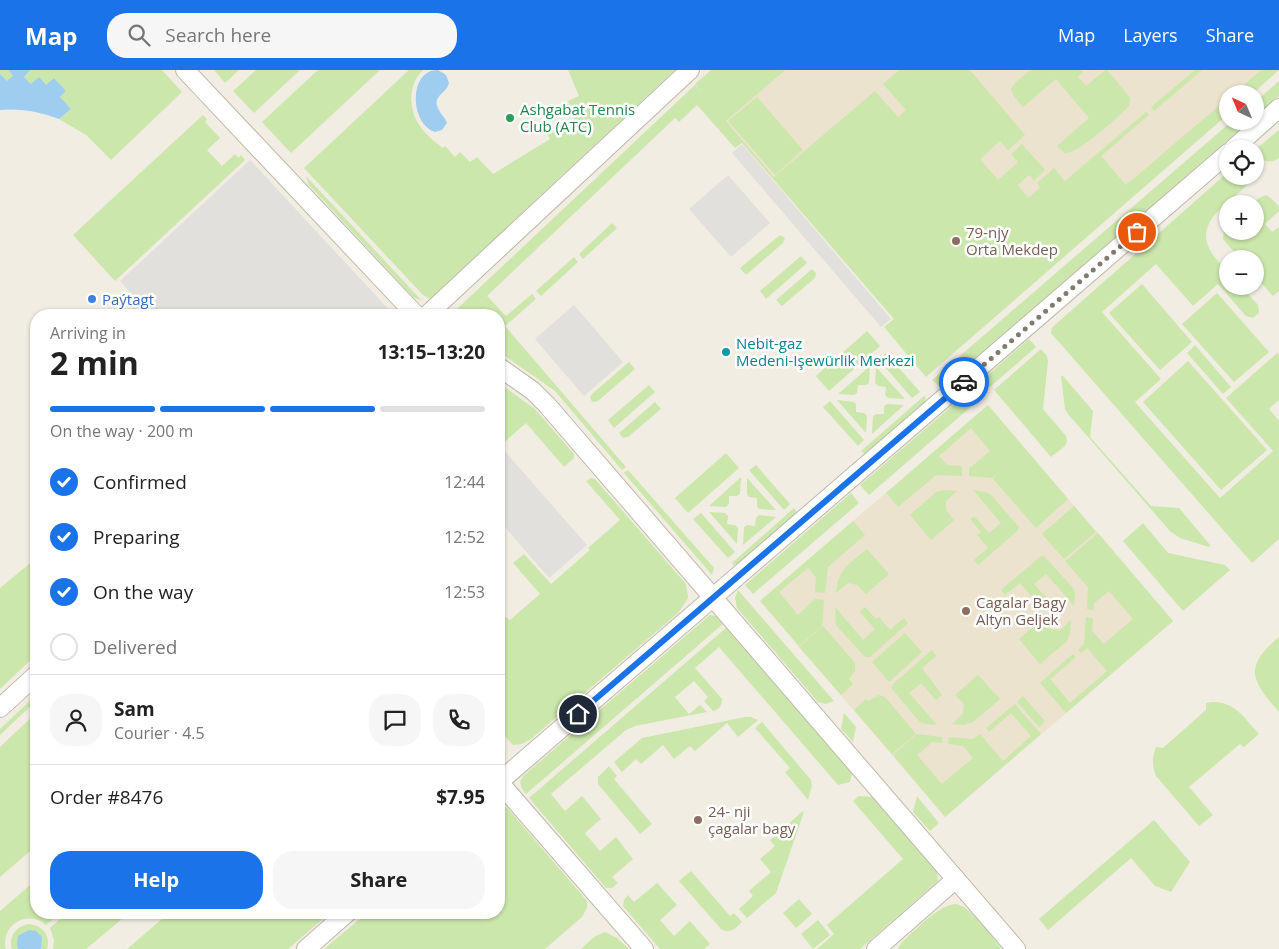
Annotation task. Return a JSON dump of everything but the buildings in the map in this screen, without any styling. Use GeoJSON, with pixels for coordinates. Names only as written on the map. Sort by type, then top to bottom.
{"type":"FeatureCollection","features":[{"type":"Feature","properties":{"kind":"street"},"geometry":{"type":"LineString","coordinates":[[185,70],[410,309]]}},
{"type":"Feature","properties":{"kind":"street"},"geometry":{"type":"LineString","coordinates":[[433,309],[690,70]]}},
{"type":"Feature","properties":{"kind":"street"},"geometry":{"type":"LineString","coordinates":[[1243,140],[1279,108]]}},
{"type":"Feature","properties":{"kind":"street"},"geometry":{"type":"LineString","coordinates":[[505,777],[1219,161]]}},
{"type":"Feature","properties":{"kind":"street"},"geometry":{"type":"LineString","coordinates":[[505,371],[547,405],[1016,949]]}},
{"type":"Feature","properties":{"kind":"street"},"geometry":{"type":"LineString","coordinates":[[0,708],[30,680]]}},
{"type":"Feature","properties":{"kind":"street"},"geometry":{"type":"LineString","coordinates":[[505,789],[644,949]]}},
{"type":"Feature","properties":{"kind":"street"},"geometry":{"type":"LineString","coordinates":[[876,949],[956,879]]}},
{"type":"Feature","properties":{"kind":"street"},"geometry":{"type":"LineString","coordinates":[[306,949],[340,919]]}},
{"type":"Feature","properties":{"kind":"shaded area","name":"79-njy Orta Mekdep"},"geometry":{"type":"Polygon","coordinates":[[[764,70],[1279,70],[1262,85],[1219,85],[1219,122],[938,366],[717,111],[764,70]]]}},
{"type":"Feature","properties":{"kind":"shaded area"},"geometry":{"type":"Polygon","coordinates":[[[742,144],[891,319],[881,327],[732,153],[742,144]]]}},
{"type":"Feature","properties":{"kind":"shaded area"},"geometry":{"type":"Polygon","coordinates":[[[250,160],[388,309],[128,309],[137,300],[120,281],[250,160]]]}},
{"type":"Feature","properties":{"kind":"shaded area"},"geometry":{"type":"Polygon","coordinates":[[[728,175],[770,223],[731,257],[689,209],[728,175]]]}},
{"type":"Feature","properties":{"kind":"shaded area"},"geometry":{"type":"Polygon","coordinates":[[[574,305],[623,362],[584,396],[535,339],[574,305]]]}},
{"type":"Feature","properties":{"kind":"shaded area","name":"Cagalar Bagy Altyn Geljek"},"geometry":{"type":"Polygon","coordinates":[[[988,405],[1173,621],[945,817],[760,601],[988,405]]]}},
{"type":"Feature","properties":{"kind":"shaded area"},"geometry":{"type":"Polygon","coordinates":[[[505,452],[587,545],[549,578],[505,527],[505,452]]]}},
{"type":"Feature","properties":{"kind":"green space"},"geometry":{"type":"Polygon","coordinates":[[[0,70],[8,70],[13,76],[7,82],[0,74],[0,70]]]}},
{"type":"Feature","properties":{"kind":"green space"},"geometry":{"type":"Polygon","coordinates":[[[30,70],[162,70],[182,92],[111,160],[86,135],[59,119],[71,109],[60,97],[66,91],[54,78],[46,85],[31,84],[24,77],[30,70]]]}},
{"type":"Feature","properties":{"kind":"green space"},"geometry":{"type":"Polygon","coordinates":[[[214,70],[239,70],[225,83],[214,70]]]}},
{"type":"Feature","properties":{"kind":"green space"},"geometry":{"type":"Polygon","coordinates":[[[256,70],[300,70],[254,113],[233,91],[256,70]]]}},
{"type":"Feature","properties":{"kind":"green space"},"geometry":{"type":"Polygon","coordinates":[[[318,70],[380,70],[291,153],[262,122],[318,70]]]}},
{"type":"Feature","properties":{"kind":"green space"},"geometry":{"type":"Polygon","coordinates":[[[409,70],[423,70],[415,82],[411,97],[413,112],[422,129],[443,148],[445,146],[455,157],[460,152],[470,162],[477,157],[493,174],[550,139],[547,134],[575,122],[568,101],[579,96],[568,70],[675,70],[430,299],[423,295],[304,168],[409,70]]]}},
{"type":"Feature","properties":{"kind":"green space","name":"79-njy Orta Mekdep"},"geometry":{"type":"Polygon","coordinates":[[[711,70],[785,70],[726,121],[774,177],[875,91],[898,117],[906,110],[883,84],[899,70],[970,70],[1025,135],[1008,150],[1000,141],[980,159],[998,180],[1018,162],[1011,154],[1022,144],[1045,170],[1034,180],[1029,175],[1018,185],[1028,198],[1040,188],[1037,183],[1054,168],[1065,181],[1146,112],[1149,115],[1101,156],[1126,185],[1219,106],[1219,122],[926,377],[884,327],[894,319],[742,143],[735,148],[697,105],[679,122],[675,118],[487,296],[499,309],[457,309],[695,85],[703,94],[695,84],[711,70]]]}},
{"type":"Feature","properties":{"kind":"green space"},"geometry":{"type":"Polygon","coordinates":[[[1030,70],[1081,70],[1083,72],[1078,77],[1086,86],[1107,70],[1129,96],[1129,106],[1079,148],[1065,153],[1057,146],[1089,118],[1056,79],[1023,107],[1013,95],[1011,88],[1030,70]]]}},
{"type":"Feature","properties":{"kind":"green space"},"geometry":{"type":"Polygon","coordinates":[[[1195,70],[1202,70],[1154,111],[1151,107],[1195,70]]]}},
{"type":"Feature","properties":{"kind":"green space"},"geometry":{"type":"Polygon","coordinates":[[[1261,70],[1279,70],[1262,85],[1244,85],[1261,70]]]}},
{"type":"Feature","properties":{"kind":"green space"},"geometry":{"type":"Polygon","coordinates":[[[1279,81],[1279,96],[1264,109],[1264,94],[1279,81]]]}},
{"type":"Feature","properties":{"kind":"green space"},"geometry":{"type":"Polygon","coordinates":[[[757,97],[803,150],[775,175],[728,121],[757,97]]]}},
{"type":"Feature","properties":{"kind":"green space"},"geometry":{"type":"Polygon","coordinates":[[[203,115],[207,119],[205,122],[220,138],[207,150],[222,166],[235,154],[238,158],[241,155],[245,160],[115,281],[73,235],[203,115]]]}},
{"type":"Feature","properties":{"kind":"green space"},"geometry":{"type":"Polygon","coordinates":[[[1222,130],[1240,130],[1228,140],[1219,140],[1219,148],[946,384],[939,386],[932,380],[1222,130]]]}},
{"type":"Feature","properties":{"kind":"green space"},"geometry":{"type":"Polygon","coordinates":[[[1279,130],[1279,158],[1271,161],[1264,160],[1264,142],[1279,130]]]}},
{"type":"Feature","properties":{"kind":"green space"},"geometry":{"type":"Polygon","coordinates":[[[306,176],[422,301],[413,297],[309,185],[306,176]]]}},
{"type":"Feature","properties":{"kind":"green space"},"geometry":{"type":"Polygon","coordinates":[[[1219,180],[1219,185],[1247,185],[1236,195],[1219,195],[1219,210],[1211,219],[1207,229],[1206,239],[1210,250],[1219,262],[1219,285],[1218,284],[1193,306],[1156,264],[1102,312],[1161,379],[1135,402],[1220,498],[1273,451],[1226,398],[1277,353],[1279,355],[1279,400],[1269,409],[1279,421],[1279,539],[1252,563],[1051,333],[1052,328],[1219,180]]]}},
{"type":"Feature","properties":{"kind":"green space"},"geometry":{"type":"Polygon","coordinates":[[[1264,196],[1271,198],[1279,207],[1279,211],[1265,224],[1272,232],[1279,227],[1279,291],[1273,296],[1264,286],[1264,250],[1232,250],[1224,240],[1264,240],[1264,196]]]}},
{"type":"Feature","properties":{"kind":"green space"},"geometry":{"type":"Polygon","coordinates":[[[612,223],[617,228],[583,259],[579,254],[612,223]]]}},
{"type":"Feature","properties":{"kind":"green space"},"geometry":{"type":"Polygon","coordinates":[[[780,235],[785,238],[783,243],[746,275],[740,268],[780,235]]]}},
{"type":"Feature","properties":{"kind":"green space"},"geometry":{"type":"Polygon","coordinates":[[[801,256],[807,263],[766,299],[760,291],[801,256]]]}},
{"type":"Feature","properties":{"kind":"green space"},"geometry":{"type":"Polygon","coordinates":[[[574,257],[578,262],[541,296],[536,291],[574,257]]]}},
{"type":"Feature","properties":{"kind":"green space"},"geometry":{"type":"Polygon","coordinates":[[[812,269],[816,273],[815,278],[782,306],[776,300],[812,269]]]}},
{"type":"Feature","properties":{"kind":"green space"},"geometry":{"type":"Polygon","coordinates":[[[1142,284],[1192,342],[1160,370],[1109,313],[1142,284]]]}},
{"type":"Feature","properties":{"kind":"green space"},"geometry":{"type":"Polygon","coordinates":[[[1217,293],[1269,352],[1234,382],[1182,324],[1217,293]]]}},
{"type":"Feature","properties":{"kind":"green space","name":"79-njy Orta Mekdep"},"geometry":{"type":"Polygon","coordinates":[[[532,294],[536,299],[505,326],[505,315],[532,294]]]}},
{"type":"Feature","properties":{"kind":"green space"},"geometry":{"type":"Polygon","coordinates":[[[1228,295],[1249,295],[1258,305],[1259,313],[1253,318],[1246,316],[1228,295]]]}},
{"type":"Feature","properties":{"kind":"green space","name":"79-njy Orta Mekdep"},"geometry":{"type":"Polygon","coordinates":[[[505,326],[626,467],[622,470],[555,391],[505,356],[505,326]]]}},
{"type":"Feature","properties":{"kind":"green space"},"geometry":{"type":"Polygon","coordinates":[[[867,331],[880,346],[829,391],[816,376],[867,331]]]}},
{"type":"Feature","properties":{"kind":"green space"},"geometry":{"type":"Polygon","coordinates":[[[1029,339],[1036,347],[990,387],[983,379],[1029,339]]]}},
{"type":"Feature","properties":{"kind":"green space"},"geometry":{"type":"Polygon","coordinates":[[[1195,345],[1231,387],[1223,394],[1187,353],[1195,345]]]}},
{"type":"Feature","properties":{"kind":"green space"},"geometry":{"type":"Polygon","coordinates":[[[1041,349],[1047,356],[1048,361],[1043,409],[1066,436],[1067,441],[1065,446],[1051,457],[994,390],[1041,349]]]}},
{"type":"Feature","properties":{"kind":"green space"},"geometry":{"type":"Polygon","coordinates":[[[886,353],[920,392],[912,398],[878,359],[886,353]]]}},
{"type":"Feature","properties":{"kind":"green space"},"geometry":{"type":"Polygon","coordinates":[[[1188,361],[1267,450],[1221,490],[1143,402],[1188,361]]]}},
{"type":"Feature","properties":{"kind":"green space"},"geometry":{"type":"Polygon","coordinates":[[[629,362],[635,369],[598,401],[592,402],[590,397],[592,394],[629,362]]]}},
{"type":"Feature","properties":{"kind":"green space"},"geometry":{"type":"Polygon","coordinates":[[[870,366],[869,383],[858,385],[857,393],[854,395],[838,394],[870,366]]]}},
{"type":"Feature","properties":{"kind":"green space"},"geometry":{"type":"Polygon","coordinates":[[[876,367],[905,399],[888,398],[885,395],[886,387],[878,386],[875,383],[876,367]]]}},
{"type":"Feature","properties":{"kind":"green space"},"geometry":{"type":"Polygon","coordinates":[[[1061,376],[1093,411],[1090,437],[1151,506],[1179,508],[1210,545],[1209,547],[1180,538],[1170,531],[1068,414],[1065,409],[1061,376]]]}},
{"type":"Feature","properties":{"kind":"green space"},"geometry":{"type":"Polygon","coordinates":[[[649,385],[655,392],[614,428],[608,420],[649,385]]]}},
{"type":"Feature","properties":{"kind":"green space"},"geometry":{"type":"Polygon","coordinates":[[[505,387],[535,409],[574,454],[574,458],[564,467],[526,423],[505,442],[505,387]]]}},
{"type":"Feature","properties":{"kind":"green space"},"geometry":{"type":"Polygon","coordinates":[[[973,388],[981,398],[869,495],[860,485],[973,388]]]}},
{"type":"Feature","properties":{"kind":"green space"},"geometry":{"type":"Polygon","coordinates":[[[924,396],[926,398],[925,403],[865,454],[861,451],[924,396]]]}},
{"type":"Feature","properties":{"kind":"green space"},"geometry":{"type":"Polygon","coordinates":[[[837,400],[854,402],[856,404],[856,412],[864,413],[867,416],[866,433],[837,400]]]}},
{"type":"Feature","properties":{"kind":"green space"},"geometry":{"type":"Polygon","coordinates":[[[830,401],[864,440],[858,446],[823,407],[830,401]]]}},
{"type":"Feature","properties":{"kind":"green space"},"geometry":{"type":"Polygon","coordinates":[[[655,402],[661,409],[628,437],[623,438],[619,433],[655,402]]]}},
{"type":"Feature","properties":{"kind":"green space"},"geometry":{"type":"Polygon","coordinates":[[[887,404],[904,405],[872,434],[873,416],[884,414],[884,406],[887,404]]]}},
{"type":"Feature","properties":{"kind":"green space"},"geometry":{"type":"Polygon","coordinates":[[[988,405],[1068,499],[1036,528],[993,479],[997,474],[992,478],[969,476],[969,467],[990,451],[971,428],[939,456],[947,465],[962,466],[962,476],[936,475],[898,507],[886,493],[988,405]]]}},
{"type":"Feature","properties":{"kind":"green space"},"geometry":{"type":"Polygon","coordinates":[[[726,453],[739,468],[688,513],[675,498],[726,453]]]}},
{"type":"Feature","properties":{"kind":"green space"},"geometry":{"type":"Polygon","coordinates":[[[756,465],[790,504],[784,510],[749,470],[756,465]]]}},
{"type":"Feature","properties":{"kind":"green space"},"geometry":{"type":"Polygon","coordinates":[[[628,470],[714,568],[712,575],[624,473],[628,470]]]}},
{"type":"Feature","properties":{"kind":"green space"},"geometry":{"type":"Polygon","coordinates":[[[741,477],[740,494],[729,496],[729,504],[726,507],[709,506],[741,477]]]}},
{"type":"Feature","properties":{"kind":"green space"},"geometry":{"type":"Polygon","coordinates":[[[591,478],[595,479],[686,584],[688,598],[678,613],[531,739],[522,744],[513,745],[505,736],[505,618],[510,620],[540,594],[513,563],[524,554],[551,584],[590,550],[588,548],[620,520],[586,481],[591,478]]]}},
{"type":"Feature","properties":{"kind":"green space"},"geometry":{"type":"Polygon","coordinates":[[[747,478],[776,510],[759,509],[757,498],[749,497],[747,494],[747,478]]]}},
{"type":"Feature","properties":{"kind":"green space"},"geometry":{"type":"Polygon","coordinates":[[[945,490],[957,491],[946,501],[946,510],[954,520],[931,540],[910,515],[936,492],[945,490]]]}},
{"type":"Feature","properties":{"kind":"green space"},"geometry":{"type":"Polygon","coordinates":[[[973,490],[990,494],[1019,527],[1017,531],[978,565],[974,560],[988,548],[977,535],[981,532],[970,519],[974,516],[989,533],[1001,523],[973,490]]]}},
{"type":"Feature","properties":{"kind":"green space"},"geometry":{"type":"Polygon","coordinates":[[[851,493],[859,503],[753,594],[745,585],[851,493]]]}},
{"type":"Feature","properties":{"kind":"green space"},"geometry":{"type":"Polygon","coordinates":[[[1074,506],[1096,532],[1064,559],[1042,534],[1074,506]]]}},
{"type":"Feature","properties":{"kind":"green space"},"geometry":{"type":"Polygon","coordinates":[[[794,508],[797,512],[738,564],[733,565],[732,563],[794,508]]]}},
{"type":"Feature","properties":{"kind":"green space"},"geometry":{"type":"Polygon","coordinates":[[[709,512],[725,513],[728,516],[727,524],[735,525],[738,528],[737,544],[709,512]]]}},
{"type":"Feature","properties":{"kind":"green space"},"geometry":{"type":"Polygon","coordinates":[[[701,513],[735,552],[728,558],[693,519],[701,513]]]}},
{"type":"Feature","properties":{"kind":"green space"},"geometry":{"type":"Polygon","coordinates":[[[759,515],[776,517],[743,545],[744,527],[747,525],[755,526],[756,518],[759,515]]]}},
{"type":"Feature","properties":{"kind":"green space"},"geometry":{"type":"Polygon","coordinates":[[[853,521],[865,535],[828,567],[825,593],[815,592],[816,577],[808,568],[779,592],[798,615],[815,599],[824,600],[822,626],[799,646],[760,601],[853,521]]]}},
{"type":"Feature","properties":{"kind":"green space"},"geometry":{"type":"Polygon","coordinates":[[[1143,523],[1168,553],[1225,565],[1230,570],[1183,611],[1123,541],[1143,523]]]}},
{"type":"Feature","properties":{"kind":"green space"},"geometry":{"type":"Polygon","coordinates":[[[1098,533],[1173,621],[1066,713],[1040,683],[1073,654],[1076,657],[1050,679],[1070,703],[1107,671],[1087,648],[1081,653],[1078,650],[1084,644],[1086,617],[1093,618],[1092,631],[1104,644],[1133,619],[1109,591],[1094,603],[1094,610],[1087,609],[1088,587],[1065,561],[1098,533]]]}},
{"type":"Feature","properties":{"kind":"green space"},"geometry":{"type":"Polygon","coordinates":[[[867,549],[889,574],[866,594],[857,585],[848,583],[836,593],[842,572],[867,549]]]}},
{"type":"Feature","properties":{"kind":"green space"},"geometry":{"type":"Polygon","coordinates":[[[1044,556],[1073,588],[1075,593],[1074,606],[1046,574],[1034,584],[1050,602],[1044,606],[1034,594],[1031,596],[1020,583],[1005,595],[1001,590],[1040,557],[1044,556]]]}},
{"type":"Feature","properties":{"kind":"green space"},"geometry":{"type":"Polygon","coordinates":[[[30,563],[30,661],[0,689],[0,588],[30,563]]]}},
{"type":"Feature","properties":{"kind":"green space"},"geometry":{"type":"Polygon","coordinates":[[[738,590],[834,701],[826,704],[818,702],[737,608],[735,598],[738,590]]]}},
{"type":"Feature","properties":{"kind":"green space"},"geometry":{"type":"Polygon","coordinates":[[[835,607],[863,640],[875,629],[860,612],[865,607],[876,619],[879,617],[890,630],[904,618],[908,623],[870,657],[865,657],[836,625],[835,607]]]}},
{"type":"Feature","properties":{"kind":"green space"},"geometry":{"type":"Polygon","coordinates":[[[710,615],[717,616],[724,623],[526,794],[521,785],[523,776],[710,615]]]}},
{"type":"Feature","properties":{"kind":"green space"},"geometry":{"type":"Polygon","coordinates":[[[1042,619],[1051,629],[1060,630],[1071,620],[1067,641],[1040,664],[1019,639],[1042,619]]]}},
{"type":"Feature","properties":{"kind":"green space"},"geometry":{"type":"Polygon","coordinates":[[[823,626],[855,663],[855,671],[849,679],[853,684],[841,695],[799,647],[823,626]]]}},
{"type":"Feature","properties":{"kind":"green space"},"geometry":{"type":"Polygon","coordinates":[[[727,627],[852,773],[850,782],[838,785],[719,647],[695,668],[722,699],[721,705],[718,708],[713,711],[704,701],[708,697],[694,681],[675,697],[689,714],[700,705],[707,712],[635,726],[626,730],[551,794],[565,811],[582,796],[601,819],[585,833],[600,851],[616,837],[633,859],[612,877],[618,883],[612,888],[606,888],[529,798],[727,627]]]}},
{"type":"Feature","properties":{"kind":"green space"},"geometry":{"type":"Polygon","coordinates":[[[905,633],[922,652],[889,682],[872,662],[905,633]]]}},
{"type":"Feature","properties":{"kind":"green space"},"geometry":{"type":"Polygon","coordinates":[[[1279,637],[1279,712],[1262,691],[1255,674],[1256,665],[1260,657],[1279,637]]]}},
{"type":"Feature","properties":{"kind":"green space"},"geometry":{"type":"Polygon","coordinates":[[[932,650],[936,656],[922,668],[942,695],[936,700],[921,683],[909,693],[937,725],[920,722],[891,688],[893,684],[932,650]]]}},
{"type":"Feature","properties":{"kind":"green space"},"geometry":{"type":"Polygon","coordinates":[[[978,675],[1000,699],[973,722],[964,725],[952,724],[963,714],[964,704],[955,695],[978,675]]]}},
{"type":"Feature","properties":{"kind":"green space"},"geometry":{"type":"Polygon","coordinates":[[[879,695],[885,697],[916,734],[892,754],[854,710],[866,699],[868,701],[879,695]]]}},
{"type":"Feature","properties":{"kind":"green space"},"geometry":{"type":"Polygon","coordinates":[[[1023,696],[1045,721],[1039,727],[1017,702],[1023,696]]]}},
{"type":"Feature","properties":{"kind":"green space"},"geometry":{"type":"Polygon","coordinates":[[[30,701],[30,707],[0,735],[0,729],[30,701]]]}},
{"type":"Feature","properties":{"kind":"green space"},"geometry":{"type":"Polygon","coordinates":[[[1206,703],[1227,704],[1239,712],[1259,734],[1244,747],[1240,744],[1189,787],[1213,815],[1199,826],[1156,776],[1153,758],[1156,747],[1163,748],[1206,710],[1206,703]]]}},
{"type":"Feature","properties":{"kind":"green space"},"geometry":{"type":"Polygon","coordinates":[[[1015,704],[1041,734],[945,817],[893,755],[917,734],[942,737],[942,743],[932,742],[917,755],[942,784],[973,758],[963,746],[948,744],[949,737],[973,739],[980,734],[1003,761],[1031,736],[1011,713],[989,732],[986,728],[1015,704]]]}},
{"type":"Feature","properties":{"kind":"green space"},"geometry":{"type":"Polygon","coordinates":[[[844,713],[856,727],[853,742],[841,729],[844,713]]]}},
{"type":"Feature","properties":{"kind":"green space"},"geometry":{"type":"Polygon","coordinates":[[[745,717],[758,720],[738,737],[727,723],[695,751],[690,746],[674,759],[663,745],[641,764],[636,759],[622,772],[614,762],[642,738],[745,717]]]}},
{"type":"Feature","properties":{"kind":"green space"},"geometry":{"type":"Polygon","coordinates":[[[30,719],[30,851],[0,877],[0,747],[30,719]]]}},
{"type":"Feature","properties":{"kind":"green space"},"geometry":{"type":"Polygon","coordinates":[[[762,722],[811,780],[812,786],[808,800],[785,772],[790,768],[755,728],[762,722]]]}},
{"type":"Feature","properties":{"kind":"green space"},"geometry":{"type":"Polygon","coordinates":[[[609,766],[617,776],[614,779],[652,824],[640,834],[598,784],[598,777],[609,766]]]}},
{"type":"Feature","properties":{"kind":"green space"},"geometry":{"type":"Polygon","coordinates":[[[859,796],[873,797],[937,871],[938,881],[860,949],[817,949],[834,934],[827,925],[903,859],[853,801],[859,796]]]}},
{"type":"Feature","properties":{"kind":"green space"},"geometry":{"type":"Polygon","coordinates":[[[917,796],[939,823],[930,831],[913,812],[917,796]]]}},
{"type":"Feature","properties":{"kind":"green space"},"geometry":{"type":"Polygon","coordinates":[[[505,807],[587,901],[587,908],[582,917],[545,949],[324,949],[360,919],[505,919],[505,807]]]}},
{"type":"Feature","properties":{"kind":"green space"},"geometry":{"type":"Polygon","coordinates":[[[803,811],[776,893],[747,918],[739,909],[753,896],[749,891],[771,872],[760,859],[775,846],[770,840],[803,811]]]}},
{"type":"Feature","properties":{"kind":"green space"},"geometry":{"type":"Polygon","coordinates":[[[1154,820],[1190,862],[1171,892],[1155,886],[1131,858],[1048,930],[1039,919],[1154,820]]]}},
{"type":"Feature","properties":{"kind":"green space"},"geometry":{"type":"Polygon","coordinates":[[[691,871],[730,916],[734,913],[742,922],[737,927],[730,931],[721,929],[679,881],[691,871]]]}},
{"type":"Feature","properties":{"kind":"green space"},"geometry":{"type":"Polygon","coordinates":[[[657,883],[677,905],[660,920],[674,936],[690,921],[710,944],[704,949],[660,949],[623,906],[624,900],[628,895],[634,902],[657,883]]]}},
{"type":"Feature","properties":{"kind":"green space"},"geometry":{"type":"Polygon","coordinates":[[[30,885],[30,919],[24,919],[11,927],[5,940],[6,949],[0,949],[0,911],[30,885]]]}},
{"type":"Feature","properties":{"kind":"green space"},"geometry":{"type":"Polygon","coordinates":[[[799,899],[812,914],[796,928],[783,913],[799,899]]]}},
{"type":"Feature","properties":{"kind":"green space"},"geometry":{"type":"Polygon","coordinates":[[[957,904],[975,917],[1002,949],[898,949],[901,943],[935,913],[942,908],[957,904]]]}},
{"type":"Feature","properties":{"kind":"green space"},"geometry":{"type":"Polygon","coordinates":[[[31,919],[54,919],[46,925],[39,920],[31,919]]]}},
{"type":"Feature","properties":{"kind":"green space"},"geometry":{"type":"Polygon","coordinates":[[[60,919],[122,919],[86,949],[53,949],[54,940],[50,928],[60,919]]]}},
{"type":"Feature","properties":{"kind":"green space"},"geometry":{"type":"Polygon","coordinates":[[[162,919],[323,919],[288,949],[127,949],[162,919]]]}},
{"type":"Feature","properties":{"kind":"green space"},"geometry":{"type":"Polygon","coordinates":[[[818,920],[830,935],[813,949],[801,934],[818,920]]]}},
{"type":"Feature","properties":{"kind":"green space"},"geometry":{"type":"Polygon","coordinates":[[[28,924],[37,926],[44,932],[48,939],[47,949],[12,949],[12,936],[20,927],[28,924]]]}},
{"type":"Feature","properties":{"kind":"green space"},"geometry":{"type":"Polygon","coordinates":[[[605,932],[617,938],[629,949],[581,949],[594,937],[605,932]]]}},
{"type":"Feature","properties":{"kind":"water"},"geometry":{"type":"Polygon","coordinates":[[[8,70],[30,70],[24,77],[31,84],[39,77],[46,85],[54,78],[66,91],[60,97],[71,109],[59,119],[30,111],[0,110],[0,74],[7,81],[13,76],[8,70]]]}},
{"type":"Feature","properties":{"kind":"water"},"geometry":{"type":"Polygon","coordinates":[[[438,70],[446,75],[449,83],[437,100],[439,110],[447,123],[442,130],[435,132],[427,127],[421,119],[417,109],[416,98],[417,88],[421,79],[428,72],[438,70]]]}},
{"type":"Feature","properties":{"kind":"water"},"geometry":{"type":"Polygon","coordinates":[[[29,930],[36,931],[42,937],[41,949],[18,949],[18,936],[29,930]]]}},
{"type":"Feature","properties":{"kind":"way so far"},"geometry":{"type":"LineString","coordinates":[[964,382],[1137,232]]}},
{"type":"Feature","properties":{"kind":"place","name":"Ashgabat Tennis Club (ATC)"},"geometry":{"type":"Point","coordinates":[510,118]}},
{"type":"Feature","properties":{"kind":"place","name":"79-njy Orta Mekdep"},"geometry":{"type":"Point","coordinates":[956,241]}},
{"type":"Feature","properties":{"kind":"place","name":"Paýtagt"},"geometry":{"type":"Point","coordinates":[92,299]}},
{"type":"Feature","properties":{"kind":"place","name":"Nebit-gaz Medeni-Işewürlik Merkezi"},"geometry":{"type":"Point","coordinates":[726,352]}},
{"type":"Feature","properties":{"kind":"place","name":"Cagalar Bagy Altyn Geljek"},"geometry":{"type":"Point","coordinates":[966,611]}},
{"type":"Feature","properties":{"kind":"place","name":"24- nji çagalar bagy"},"geometry":{"type":"Point","coordinates":[698,820]}},
{"type":"Feature","properties":{"kind":"route"},"geometry":{"type":"LineString","coordinates":[[578,714],[964,382]]}}]}
